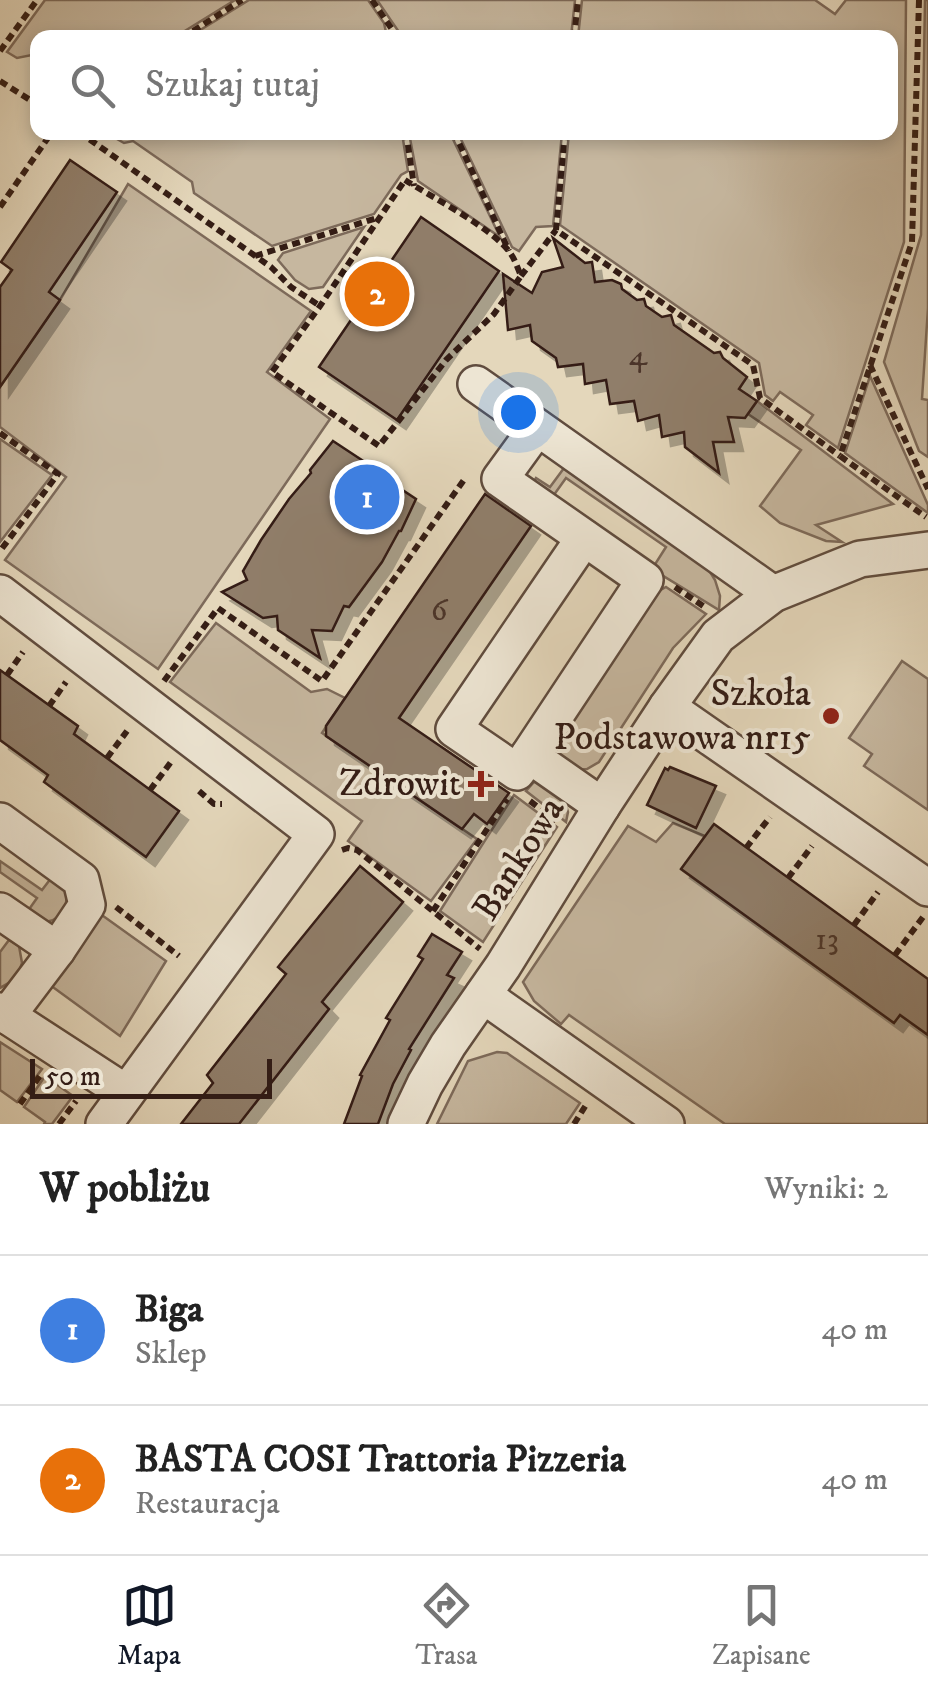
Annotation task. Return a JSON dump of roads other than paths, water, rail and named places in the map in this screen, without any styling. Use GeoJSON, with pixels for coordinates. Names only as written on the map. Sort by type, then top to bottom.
{"type":"FeatureCollection","features":[{"type":"Feature","properties":{"kind":"street"},"geometry":{"type":"LineString","coordinates":[[476,384],[773,594]]}},
{"type":"Feature","properties":{"kind":"street"},"geometry":{"type":"LineString","coordinates":[[537,428],[500,478],[646,580],[517,772],[454,729],[584,538]]}},
{"type":"Feature","properties":{"kind":"street","name":"Bankowa"},"geometry":{"type":"LineString","coordinates":[[406,1124],[436,1065],[667,707],[718,636],[773,594],[860,559],[928,550]]}},
{"type":"Feature","properties":{"kind":"street"},"geometry":{"type":"LineString","coordinates":[[1,595],[316,834],[104,1124]]}},
{"type":"Feature","properties":{"kind":"street"},"geometry":{"type":"LineString","coordinates":[[667,707],[928,888]]}},
{"type":"Feature","properties":{"kind":"street"},"geometry":{"type":"LineString","coordinates":[[529,755],[602,806]]}},
{"type":"Feature","properties":{"kind":"street"},"geometry":{"type":"LineString","coordinates":[[0,822],[81,880],[87,905],[58,950],[4,1013],[126,1093]]}},
{"type":"Feature","properties":{"kind":"street"},"geometry":{"type":"LineString","coordinates":[[0,911],[58,950]]}},
{"type":"Feature","properties":{"kind":"street"},"geometry":{"type":"LineString","coordinates":[[482,996],[666,1124]]}},
{"type":"Feature","properties":{"kind":"place","name":"BASTA COSI Trattoria Pizzeria"},"geometry":{"type":"Point","coordinates":[377,294]}},
{"type":"Feature","properties":{"kind":"place","name":"Biga"},"geometry":{"type":"Point","coordinates":[367,497]}},
{"type":"Feature","properties":{"kind":"place","name":"Szkoła Podstawowa nr15"},"geometry":{"type":"Point","coordinates":[831,716]}},
{"type":"Feature","properties":{"kind":"place","name":"Zdrowit"},"geometry":{"type":"Point","coordinates":[481,784]}}]}
